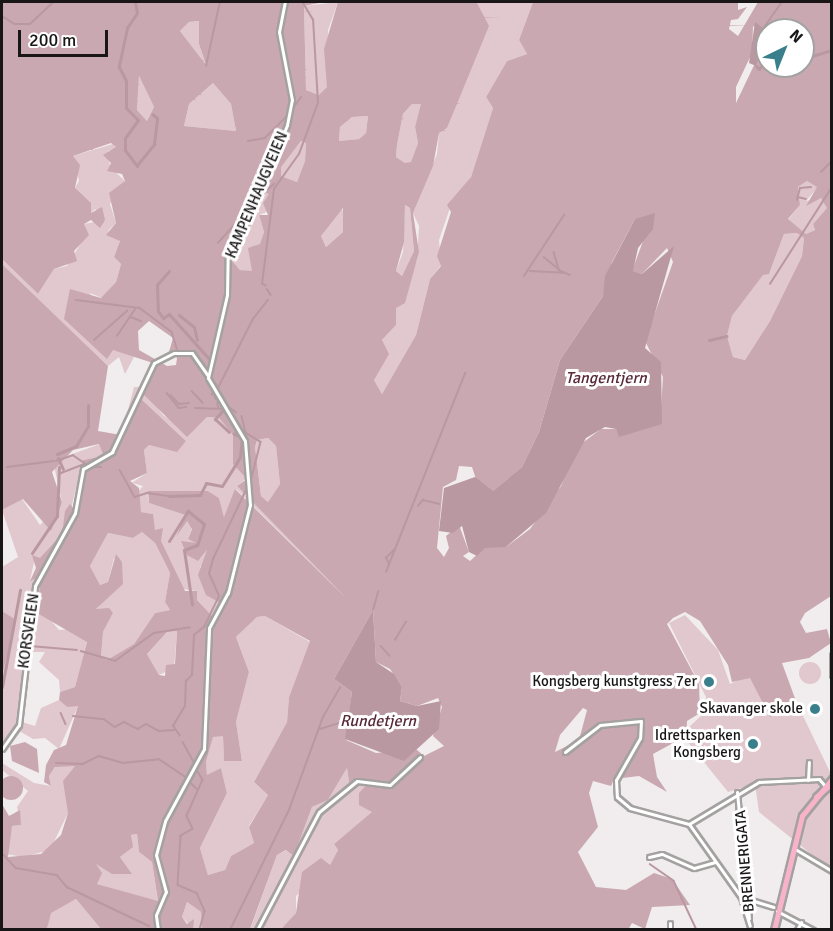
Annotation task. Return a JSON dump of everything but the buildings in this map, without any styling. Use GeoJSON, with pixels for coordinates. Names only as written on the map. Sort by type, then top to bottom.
{"type":"FeatureCollection","features":[{"type":"Feature","properties":{"kind":"main road"},"geometry":{"type":"LineString","coordinates":[[774,930],[775,909],[801,823],[825,785],[831,781]]}},
{"type":"Feature","properties":{"kind":"street","name":"KAMPENHAUGVEIEN"},"geometry":{"type":"LineString","coordinates":[[208,378],[227,294],[228,256],[255,206],[287,125],[292,100],[279,32],[285,2]]}},
{"type":"Feature","properties":{"kind":"street","name":"KORSVEIEN"},"geometry":{"type":"LineString","coordinates":[[2,749],[19,725],[35,586],[75,513],[83,469],[112,452],[156,362],[192,353],[208,378]]}},
{"type":"Feature","properties":{"kind":"street"},"geometry":{"type":"LineString","coordinates":[[158,930],[156,915],[166,891],[156,855],[165,821],[204,749],[209,628],[228,593],[250,505],[246,441],[208,378]]}},
{"type":"Feature","properties":{"kind":"street"},"geometry":{"type":"LineString","coordinates":[[831,655],[831,675]]}},
{"type":"Feature","properties":{"kind":"street"},"geometry":{"type":"LineString","coordinates":[[565,752],[600,725],[641,721],[642,732],[619,771],[615,794],[630,808],[689,824],[741,897],[750,928]]}},
{"type":"Feature","properties":{"kind":"street"},"geometry":{"type":"LineString","coordinates":[[257,930],[319,812],[357,781],[390,785],[420,757]]}},
{"type":"Feature","properties":{"kind":"street"},"geometry":{"type":"LineString","coordinates":[[808,780],[809,762]]}},
{"type":"Feature","properties":{"kind":"street"},"geometry":{"type":"LineString","coordinates":[[689,824],[737,792],[763,782],[808,780],[825,785]]}},
{"type":"Feature","properties":{"kind":"street","name":"BRENNERIGATA"},"geometry":{"type":"LineString","coordinates":[[737,792],[750,928]]}},
{"type":"Feature","properties":{"kind":"street"},"geometry":{"type":"LineString","coordinates":[[793,849],[831,872]]}},
{"type":"Feature","properties":{"kind":"street"},"geometry":{"type":"LineString","coordinates":[[649,857],[662,854],[693,868],[715,862]]}},
{"type":"Feature","properties":{"kind":"street"},"geometry":{"type":"LineString","coordinates":[[741,897],[747,896],[813,930]]}},
{"type":"Feature","properties":{"kind":"street"},"geometry":{"type":"LineString","coordinates":[[797,930],[801,922]]}},
{"type":"Feature","properties":{"kind":"street"},"geometry":{"type":"LineString","coordinates":[[669,930],[670,923]]}},
{"type":"Feature","properties":{"kind":"shaded area"},"geometry":{"type":"Polygon","coordinates":[[[2,2],[324,2],[304,6],[306,90],[319,95],[327,87],[324,49],[338,2],[477,3],[489,26],[447,128],[439,133],[433,166],[413,213],[419,252],[405,303],[396,308],[396,325],[382,340],[389,354],[374,380],[382,394],[416,335],[430,279],[441,266],[437,256],[451,212],[447,205],[471,177],[493,108],[486,97],[507,61],[527,54],[519,40],[533,2],[738,2],[738,10],[747,7],[738,19],[731,20],[729,29],[738,36],[758,2],[831,2],[831,596],[805,613],[800,622],[806,633],[827,629],[831,643],[809,658],[782,663],[796,701],[770,717],[750,678],[732,682],[728,665],[700,621],[685,612],[673,618],[667,624],[699,684],[700,713],[687,721],[686,736],[653,754],[657,777],[667,792],[639,776],[614,779],[611,786],[593,781],[589,793],[598,827],[578,852],[596,887],[626,890],[654,873],[672,879],[690,905],[652,907],[645,929],[632,923],[628,930],[281,929],[296,913],[302,872],[321,858],[330,865],[338,850],[334,844],[372,812],[359,805],[359,793],[370,781],[349,782],[347,768],[328,800],[312,807],[294,856],[286,850],[277,855],[250,929],[202,929],[201,912],[187,902],[182,917],[187,924],[194,919],[193,929],[101,929],[76,899],[51,913],[47,929],[2,929],[2,804],[9,816],[20,810],[21,825],[12,826],[8,857],[41,854],[61,835],[68,813],[63,781],[75,766],[55,767],[49,776],[51,786],[44,782],[46,765],[54,750],[66,745],[78,706],[67,707],[59,700],[60,692],[75,687],[87,642],[37,613],[41,576],[30,581],[36,568],[32,555],[40,558],[62,534],[65,511],[70,504],[74,509],[83,460],[104,456],[99,444],[73,450],[52,472],[62,502],[51,531],[23,499],[2,510],[2,264],[108,366],[98,431],[121,435],[139,397],[186,441],[177,452],[149,445],[144,450],[147,473],[130,481],[139,488],[141,512],[153,514],[155,530],[163,528],[161,541],[185,591],[197,591],[197,600],[214,618],[222,604],[206,595],[198,575],[207,550],[198,561],[187,555],[181,541],[196,543],[188,539],[192,529],[187,521],[176,537],[185,515],[149,503],[148,491],[208,491],[219,498],[224,517],[235,489],[346,598],[237,486],[247,479],[233,464],[233,435],[219,418],[207,417],[187,437],[141,392],[153,363],[113,350],[107,359],[64,319],[70,289],[101,298],[116,282],[121,264],[114,257],[120,241],[106,235],[116,223],[109,193],[125,181],[122,174],[107,171],[111,163],[103,155],[116,147],[111,143],[73,156],[80,165],[75,188],[91,203],[91,213],[102,207],[105,220],[100,228],[91,220],[84,224],[89,235],[74,251],[77,261],[54,269],[38,294],[2,259],[2,2]],[[199,21],[189,22],[180,31],[206,65],[199,44],[199,21]],[[139,76],[137,110],[147,121],[154,107],[139,76]],[[213,83],[189,104],[184,126],[236,131],[231,104],[213,83]],[[412,104],[403,114],[396,157],[405,163],[411,162],[418,143],[415,127],[421,104],[412,104]],[[368,116],[352,117],[340,127],[339,141],[359,139],[366,133],[368,116]],[[301,141],[281,167],[281,176],[297,182],[305,161],[306,143],[301,141]],[[807,181],[798,187],[800,205],[788,219],[806,234],[815,230],[813,224],[827,208],[821,198],[806,206],[817,187],[807,181]],[[260,191],[227,255],[240,270],[252,271],[248,248],[260,244],[264,232],[259,215],[268,215],[263,203],[269,194],[260,191]],[[405,205],[404,242],[396,271],[402,276],[414,251],[410,208],[405,205]],[[343,208],[321,236],[326,247],[343,232],[343,208]],[[635,219],[612,262],[603,296],[560,360],[539,432],[522,467],[492,492],[476,479],[472,467],[459,466],[456,480],[443,487],[437,548],[444,557],[449,548],[446,536],[459,525],[469,552],[463,556],[470,561],[485,547],[506,547],[530,529],[561,486],[577,447],[601,429],[616,429],[620,435],[660,423],[663,377],[645,341],[673,262],[667,248],[642,274],[632,271],[646,233],[635,219]],[[797,233],[784,234],[769,274],[763,275],[732,316],[727,336],[733,357],[745,360],[770,321],[802,256],[804,238],[797,233]],[[149,321],[138,331],[139,350],[167,366],[176,365],[177,358],[169,352],[173,338],[149,321]],[[268,438],[257,440],[255,447],[261,496],[268,502],[280,484],[276,446],[268,438]],[[142,532],[133,538],[108,533],[90,566],[100,585],[108,582],[116,554],[122,562],[123,584],[96,609],[109,608],[113,613],[103,632],[101,657],[107,660],[134,644],[155,613],[170,610],[165,602],[170,573],[155,543],[142,532]],[[373,610],[334,679],[352,692],[346,740],[376,753],[416,749],[424,756],[444,746],[433,736],[442,707],[438,698],[417,706],[400,701],[402,687],[390,669],[376,662],[373,610]],[[265,616],[257,617],[236,637],[249,672],[236,722],[242,761],[224,761],[223,736],[213,737],[206,762],[207,775],[221,768],[227,793],[200,848],[208,875],[225,870],[231,856],[254,843],[249,827],[268,795],[254,782],[287,722],[289,697],[310,641],[265,616]],[[177,631],[167,632],[147,654],[159,675],[165,676],[166,665],[175,664],[177,631]],[[583,708],[560,735],[555,752],[579,740],[587,710],[583,708]],[[137,834],[131,835],[133,847],[120,857],[132,874],[112,874],[96,864],[102,873],[97,884],[158,901],[152,862],[139,852],[137,834]]]}},
{"type":"Feature","properties":{"kind":"shaded area"},"geometry":{"type":"Polygon","coordinates":[[[338,2],[328,30],[327,87],[320,95],[306,90],[304,6],[338,2]]]}},
{"type":"Feature","properties":{"kind":"shaded area"},"geometry":{"type":"Polygon","coordinates":[[[465,2],[533,2],[519,40],[527,54],[507,61],[486,97],[493,108],[471,177],[452,202],[439,240],[441,265],[430,279],[416,335],[382,394],[374,380],[384,351],[382,340],[396,325],[396,308],[417,260],[419,226],[413,213],[437,154],[439,133],[447,128],[485,28],[476,8],[465,2]]]}},
{"type":"Feature","properties":{"kind":"shaded area"},"geometry":{"type":"Polygon","coordinates":[[[199,21],[199,44],[206,66],[180,31],[189,22],[199,21]]]}},
{"type":"Feature","properties":{"kind":"shaded area"},"geometry":{"type":"Polygon","coordinates":[[[139,76],[154,107],[147,121],[137,110],[139,76]]]}},
{"type":"Feature","properties":{"kind":"shaded area"},"geometry":{"type":"Polygon","coordinates":[[[213,83],[231,104],[236,131],[184,126],[189,104],[213,83]]]}},
{"type":"Feature","properties":{"kind":"shaded area"},"geometry":{"type":"Polygon","coordinates":[[[412,104],[422,104],[415,127],[418,143],[411,163],[405,163],[396,157],[397,145],[403,114],[412,104]]]}},
{"type":"Feature","properties":{"kind":"shaded area"},"geometry":{"type":"Polygon","coordinates":[[[368,116],[366,133],[359,139],[339,141],[340,127],[352,117],[368,116]]]}},
{"type":"Feature","properties":{"kind":"shaded area"},"geometry":{"type":"Polygon","coordinates":[[[301,141],[306,143],[305,161],[297,182],[281,176],[281,166],[301,141]]]}},
{"type":"Feature","properties":{"kind":"shaded area"},"geometry":{"type":"Polygon","coordinates":[[[113,144],[118,150],[108,151],[110,167],[125,181],[110,204],[116,223],[108,231],[120,241],[114,257],[121,264],[116,282],[102,298],[90,293],[113,350],[135,355],[125,374],[119,357],[108,366],[2,264],[2,259],[38,294],[54,269],[67,266],[87,233],[84,224],[105,220],[95,209],[91,213],[75,188],[79,181],[73,156],[113,144]]]}},
{"type":"Feature","properties":{"kind":"shaded area"},"geometry":{"type":"Polygon","coordinates":[[[807,181],[818,187],[806,201],[821,198],[828,207],[813,224],[815,230],[806,234],[788,220],[800,205],[798,187],[807,181]]]}},
{"type":"Feature","properties":{"kind":"shaded area"},"geometry":{"type":"Polygon","coordinates":[[[260,191],[269,193],[269,211],[259,215],[264,232],[252,272],[240,270],[227,255],[260,191]]]}},
{"type":"Feature","properties":{"kind":"shaded area"},"geometry":{"type":"Polygon","coordinates":[[[405,205],[410,208],[414,251],[402,276],[396,271],[403,252],[405,205]]]}},
{"type":"Feature","properties":{"kind":"shaded area"},"geometry":{"type":"Polygon","coordinates":[[[340,208],[347,214],[343,232],[326,247],[321,236],[340,208]]]}},
{"type":"Feature","properties":{"kind":"shaded area"},"geometry":{"type":"Polygon","coordinates":[[[797,233],[804,238],[802,256],[770,321],[745,360],[733,357],[727,336],[732,316],[763,274],[769,274],[784,234],[797,233]]]}},
{"type":"Feature","properties":{"kind":"shaded area"},"geometry":{"type":"Polygon","coordinates":[[[134,387],[142,387],[163,415],[190,433],[207,417],[219,418],[233,435],[247,478],[237,486],[346,598],[236,489],[224,517],[219,498],[208,491],[147,492],[149,503],[185,515],[176,537],[186,520],[192,527],[188,539],[197,543],[184,547],[200,559],[207,550],[207,561],[200,567],[223,604],[215,619],[197,600],[196,591],[182,589],[153,526],[153,514],[141,512],[136,494],[143,486],[133,483],[134,490],[130,484],[147,473],[144,450],[149,445],[177,451],[186,441],[139,397],[133,417],[127,414],[134,387]]]}},
{"type":"Feature","properties":{"kind":"shaded area"},"geometry":{"type":"Polygon","coordinates":[[[268,438],[276,446],[280,484],[268,502],[261,496],[255,447],[257,440],[268,438]]]}},
{"type":"Feature","properties":{"kind":"shaded area"},"geometry":{"type":"Polygon","coordinates":[[[100,444],[105,456],[83,460],[67,525],[39,566],[35,558],[30,580],[41,576],[46,615],[59,630],[72,629],[87,641],[75,687],[60,692],[59,680],[39,662],[45,652],[28,652],[18,714],[22,722],[35,726],[41,708],[59,700],[67,707],[80,702],[59,749],[45,738],[33,739],[21,732],[13,734],[2,752],[2,676],[15,620],[2,611],[2,567],[18,557],[2,510],[22,499],[40,525],[62,502],[53,461],[100,444]]]}},
{"type":"Feature","properties":{"kind":"shaded area"},"geometry":{"type":"Polygon","coordinates":[[[142,532],[155,543],[170,573],[165,602],[170,610],[155,613],[134,644],[107,660],[101,657],[103,632],[113,613],[96,609],[122,584],[122,562],[114,558],[108,582],[100,585],[90,566],[108,533],[133,538],[142,532]]]}},
{"type":"Feature","properties":{"kind":"shaded area"},"geometry":{"type":"Polygon","coordinates":[[[2,611],[16,620],[2,676],[2,611]]]}},
{"type":"Feature","properties":{"kind":"shaded area","name":"Idrettsparken Kongsberg"},"geometry":{"type":"Polygon","coordinates":[[[685,615],[718,650],[730,684],[777,662],[831,774],[831,870],[759,812],[755,784],[728,792],[687,741],[688,728],[703,714],[706,697],[669,623],[685,615]]]}},
{"type":"Feature","properties":{"kind":"shaded area"},"geometry":{"type":"Polygon","coordinates":[[[265,616],[310,642],[289,697],[287,722],[254,782],[268,795],[249,826],[254,843],[231,856],[225,870],[208,875],[200,848],[227,793],[221,768],[207,776],[206,762],[213,736],[223,736],[224,760],[242,761],[236,722],[249,672],[236,637],[257,617],[265,616]]]}},
{"type":"Feature","properties":{"kind":"shaded area"},"geometry":{"type":"Polygon","coordinates":[[[177,631],[174,668],[159,675],[147,654],[167,632],[177,631]]]}},
{"type":"Feature","properties":{"kind":"shaded area","name":"Skavanger skole"},"geometry":{"type":"Polygon","coordinates":[[[810,662],[818,665],[821,673],[818,681],[810,684],[802,681],[799,673],[802,665],[810,662]]]}},
{"type":"Feature","properties":{"kind":"shaded area"},"geometry":{"type":"Polygon","coordinates":[[[25,742],[37,749],[39,773],[12,761],[10,746],[25,742]]]}},
{"type":"Feature","properties":{"kind":"shaded area"},"geometry":{"type":"Polygon","coordinates":[[[2,763],[34,783],[51,786],[49,776],[56,766],[75,766],[67,777],[68,813],[50,850],[23,857],[6,854],[12,826],[21,825],[17,807],[28,791],[2,770],[2,763]]]}},
{"type":"Feature","properties":{"kind":"shaded area"},"geometry":{"type":"Polygon","coordinates":[[[347,768],[349,782],[370,781],[373,812],[334,844],[338,850],[330,865],[296,896],[296,913],[281,929],[250,930],[277,855],[287,850],[294,856],[312,807],[328,800],[347,768]]]}},
{"type":"Feature","properties":{"kind":"shaded area"},"geometry":{"type":"Polygon","coordinates":[[[11,776],[16,777],[22,783],[22,793],[16,799],[11,800],[6,799],[0,793],[-1,788],[0,783],[6,777],[11,776]]]}},
{"type":"Feature","properties":{"kind":"shaded area"},"geometry":{"type":"Polygon","coordinates":[[[137,834],[139,852],[152,862],[158,902],[97,884],[96,864],[131,873],[120,857],[132,847],[131,835],[137,834]]]}},
{"type":"Feature","properties":{"kind":"shaded area"},"geometry":{"type":"Polygon","coordinates":[[[76,899],[101,929],[47,930],[50,913],[76,899]]]}},
{"type":"Feature","properties":{"kind":"shaded area"},"geometry":{"type":"Polygon","coordinates":[[[187,902],[201,912],[202,929],[193,929],[182,917],[187,902]]]}},
{"type":"Feature","properties":{"kind":"water"},"geometry":{"type":"Polygon","coordinates":[[[755,22],[755,66],[749,63],[755,22]]]}},
{"type":"Feature","properties":{"kind":"water","name":"Tangentjern"},"geometry":{"type":"Polygon","coordinates":[[[655,213],[653,229],[638,248],[633,271],[642,274],[674,246],[645,348],[661,362],[662,424],[619,437],[616,429],[605,427],[586,438],[546,513],[506,547],[485,548],[477,556],[469,552],[462,526],[453,533],[439,531],[444,488],[475,477],[493,491],[522,467],[539,432],[560,360],[603,296],[605,276],[635,219],[655,213]]]}},
{"type":"Feature","properties":{"kind":"water","name":"Rundetjern"},"geometry":{"type":"Polygon","coordinates":[[[373,610],[376,662],[394,674],[402,687],[400,701],[417,706],[441,701],[439,729],[404,761],[345,739],[352,692],[334,679],[373,610]]]}},
{"type":"Feature","properties":{"kind":"waterway"},"geometry":{"type":"LineString","coordinates":[[2,16],[15,24],[30,24],[54,2]]}},
{"type":"Feature","properties":{"kind":"waterway"},"geometry":{"type":"LineString","coordinates":[[135,2],[137,13],[127,28],[119,67],[126,81],[126,108],[138,120],[125,138],[125,150],[137,166]]}},
{"type":"Feature","properties":{"kind":"waterway"},"geometry":{"type":"LineString","coordinates":[[206,66],[220,2]]}},
{"type":"Feature","properties":{"kind":"waterway"},"geometry":{"type":"LineString","coordinates":[[266,286],[262,284],[274,189],[299,154],[318,103],[313,20],[302,2]]}},
{"type":"Feature","properties":{"kind":"waterway"},"geometry":{"type":"LineString","coordinates":[[771,18],[782,2]]}},
{"type":"Feature","properties":{"kind":"waterway"},"geometry":{"type":"LineString","coordinates":[[815,55],[832,50]]}},
{"type":"Feature","properties":{"kind":"waterway"},"geometry":{"type":"LineString","coordinates":[[291,111],[301,97]]}},
{"type":"Feature","properties":{"kind":"waterway"},"geometry":{"type":"LineString","coordinates":[[138,164],[154,144],[157,118],[152,114]]}},
{"type":"Feature","properties":{"kind":"waterway"},"geometry":{"type":"LineString","coordinates":[[248,141],[265,138],[287,116]]}},
{"type":"Feature","properties":{"kind":"waterway"},"geometry":{"type":"LineString","coordinates":[[821,172],[832,161]]}},
{"type":"Feature","properties":{"kind":"waterway"},"geometry":{"type":"LineString","coordinates":[[262,195],[274,184]]}},
{"type":"Feature","properties":{"kind":"waterway"},"geometry":{"type":"LineString","coordinates":[[797,200],[800,188],[811,187]]}},
{"type":"Feature","properties":{"kind":"waterway"},"geometry":{"type":"LineString","coordinates":[[770,284],[832,187]]}},
{"type":"Feature","properties":{"kind":"waterway"},"geometry":{"type":"LineString","coordinates":[[798,197],[806,199]]}},
{"type":"Feature","properties":{"kind":"waterway"},"geometry":{"type":"LineString","coordinates":[[218,243],[248,210]]}},
{"type":"Feature","properties":{"kind":"waterway"},"geometry":{"type":"LineString","coordinates":[[524,276],[564,215]]}},
{"type":"Feature","properties":{"kind":"waterway"},"geometry":{"type":"LineString","coordinates":[[554,252],[559,270],[570,275]]}},
{"type":"Feature","properties":{"kind":"waterway"},"geometry":{"type":"LineString","coordinates":[[544,257],[559,269]]}},
{"type":"Feature","properties":{"kind":"waterway"},"geometry":{"type":"LineString","coordinates":[[169,271],[157,285],[158,311],[163,318],[169,314],[210,360]]}},
{"type":"Feature","properties":{"kind":"waterway"},"geometry":{"type":"LineString","coordinates":[[530,271],[564,273]]}},
{"type":"Feature","properties":{"kind":"waterway"},"geometry":{"type":"LineString","coordinates":[[267,289],[271,295]]}},
{"type":"Feature","properties":{"kind":"waterway"},"geometry":{"type":"LineString","coordinates":[[76,300],[140,308],[172,332],[178,352]]}},
{"type":"Feature","properties":{"kind":"waterway"},"geometry":{"type":"LineString","coordinates":[[217,390],[253,319],[268,300]]}},
{"type":"Feature","properties":{"kind":"waterway"},"geometry":{"type":"LineString","coordinates":[[117,336],[135,309]]}},
{"type":"Feature","properties":{"kind":"waterway"},"geometry":{"type":"LineString","coordinates":[[94,340],[127,311]]}},
{"type":"Feature","properties":{"kind":"waterway"},"geometry":{"type":"LineString","coordinates":[[179,315],[194,327],[197,340]]}},
{"type":"Feature","properties":{"kind":"waterway"},"geometry":{"type":"LineString","coordinates":[[131,317],[141,321]]}},
{"type":"Feature","properties":{"kind":"waterway"},"geometry":{"type":"LineString","coordinates":[[709,340],[727,336]]}},
{"type":"Feature","properties":{"kind":"waterway"},"geometry":{"type":"LineString","coordinates":[[386,572],[465,373]]}},
{"type":"Feature","properties":{"kind":"waterway"},"geometry":{"type":"LineString","coordinates":[[192,391],[203,403]]}},
{"type":"Feature","properties":{"kind":"waterway"},"geometry":{"type":"LineString","coordinates":[[167,393],[179,408],[186,407]]}},
{"type":"Feature","properties":{"kind":"waterway"},"geometry":{"type":"LineString","coordinates":[[171,395],[179,404],[189,403]]}},
{"type":"Feature","properties":{"kind":"waterway"},"geometry":{"type":"LineString","coordinates":[[225,404],[236,412]]}},
{"type":"Feature","properties":{"kind":"waterway"},"geometry":{"type":"LineString","coordinates":[[57,454],[76,446],[88,426],[88,405]]}},
{"type":"Feature","properties":{"kind":"waterway"},"geometry":{"type":"LineString","coordinates":[[195,408],[224,409]]}},
{"type":"Feature","properties":{"kind":"waterway"},"geometry":{"type":"LineString","coordinates":[[222,411],[215,419],[229,432]]}},
{"type":"Feature","properties":{"kind":"waterway"},"geometry":{"type":"LineString","coordinates":[[242,416],[246,433],[261,442],[251,482]]}},
{"type":"Feature","properties":{"kind":"waterway"},"geometry":{"type":"LineString","coordinates":[[169,496],[200,495],[206,483],[222,486],[240,457],[242,437],[234,434]]}},
{"type":"Feature","properties":{"kind":"waterway"},"geometry":{"type":"LineString","coordinates":[[56,461],[73,455],[86,464],[60,474]]}},
{"type":"Feature","properties":{"kind":"waterway"},"geometry":{"type":"LineString","coordinates":[[58,458],[63,469]]}},
{"type":"Feature","properties":{"kind":"waterway"},"geometry":{"type":"LineString","coordinates":[[7,467],[54,461]]}},
{"type":"Feature","properties":{"kind":"waterway"},"geometry":{"type":"LineString","coordinates":[[32,553],[57,516],[59,467]]}},
{"type":"Feature","properties":{"kind":"waterway"},"geometry":{"type":"LineString","coordinates":[[89,467],[101,467]]}},
{"type":"Feature","properties":{"kind":"waterway"},"geometry":{"type":"LineString","coordinates":[[120,470],[135,497],[147,493],[169,496]]}},
{"type":"Feature","properties":{"kind":"waterway"},"geometry":{"type":"LineString","coordinates":[[180,736],[173,726],[185,706],[186,681],[192,675],[194,635],[204,627],[219,596],[209,574],[213,559],[249,484]]}},
{"type":"Feature","properties":{"kind":"waterway"},"geometry":{"type":"LineString","coordinates":[[418,506],[423,500],[440,504]]}},
{"type":"Feature","properties":{"kind":"waterway"},"geometry":{"type":"LineString","coordinates":[[169,541],[188,511],[204,524],[197,545],[184,550],[192,604]]}},
{"type":"Feature","properties":{"kind":"waterway"},"geometry":{"type":"LineString","coordinates":[[389,564],[386,558],[394,550]]}},
{"type":"Feature","properties":{"kind":"waterway"},"geometry":{"type":"LineString","coordinates":[[2,687],[20,590]]}},
{"type":"Feature","properties":{"kind":"waterway"},"geometry":{"type":"LineString","coordinates":[[373,610],[378,592]]}},
{"type":"Feature","properties":{"kind":"waterway"},"geometry":{"type":"LineString","coordinates":[[395,640],[406,622]]}},
{"type":"Feature","properties":{"kind":"waterway"},"geometry":{"type":"LineString","coordinates":[[81,651],[115,661],[154,633],[190,627]]}},
{"type":"Feature","properties":{"kind":"waterway"},"geometry":{"type":"LineString","coordinates":[[18,649],[25,645]]}},
{"type":"Feature","properties":{"kind":"waterway"},"geometry":{"type":"LineString","coordinates":[[30,646],[77,650]]}},
{"type":"Feature","properties":{"kind":"waterway"},"geometry":{"type":"LineString","coordinates":[[381,646],[390,656]]}},
{"type":"Feature","properties":{"kind":"waterway"},"geometry":{"type":"LineString","coordinates":[[230,930],[289,810],[323,717],[340,687]]}},
{"type":"Feature","properties":{"kind":"waterway"},"geometry":{"type":"LineString","coordinates":[[61,713],[66,724]]}},
{"type":"Feature","properties":{"kind":"waterway"},"geometry":{"type":"LineString","coordinates":[[73,716],[104,719],[115,727],[124,722],[138,729],[146,724],[159,731],[174,730]]}},
{"type":"Feature","properties":{"kind":"waterway"},"geometry":{"type":"LineString","coordinates":[[320,729],[347,721]]}},
{"type":"Feature","properties":{"kind":"waterway"},"geometry":{"type":"LineString","coordinates":[[183,742],[195,764]]}},
{"type":"Feature","properties":{"kind":"waterway"},"geometry":{"type":"LineString","coordinates":[[56,763],[83,764],[99,756],[123,763],[159,759],[186,777]]}},
{"type":"Feature","properties":{"kind":"waterway"},"geometry":{"type":"LineString","coordinates":[[196,768],[203,780],[187,816],[193,829],[181,836],[178,885],[197,893],[205,911],[200,930]]}},
{"type":"Feature","properties":{"kind":"waterway"},"geometry":{"type":"LineString","coordinates":[[189,781],[197,789]]}},
{"type":"Feature","properties":{"kind":"waterway"},"geometry":{"type":"LineString","coordinates":[[2,853],[16,868],[57,875],[67,887],[149,926]]}},
{"type":"Feature","properties":{"kind":"waterway"},"geometry":{"type":"LineString","coordinates":[[650,864],[674,881],[697,930]]}},
{"type":"Feature","properties":{"kind":"place","name":"Kongsberg kunstgress 7er"},"geometry":{"type":"Point","coordinates":[709,682]}},
{"type":"Feature","properties":{"kind":"place","name":"Skavanger skole"},"geometry":{"type":"Point","coordinates":[815,709]}},
{"type":"Feature","properties":{"kind":"place","name":"Idrettsparken Kongsberg"},"geometry":{"type":"Point","coordinates":[753,744]}}]}
